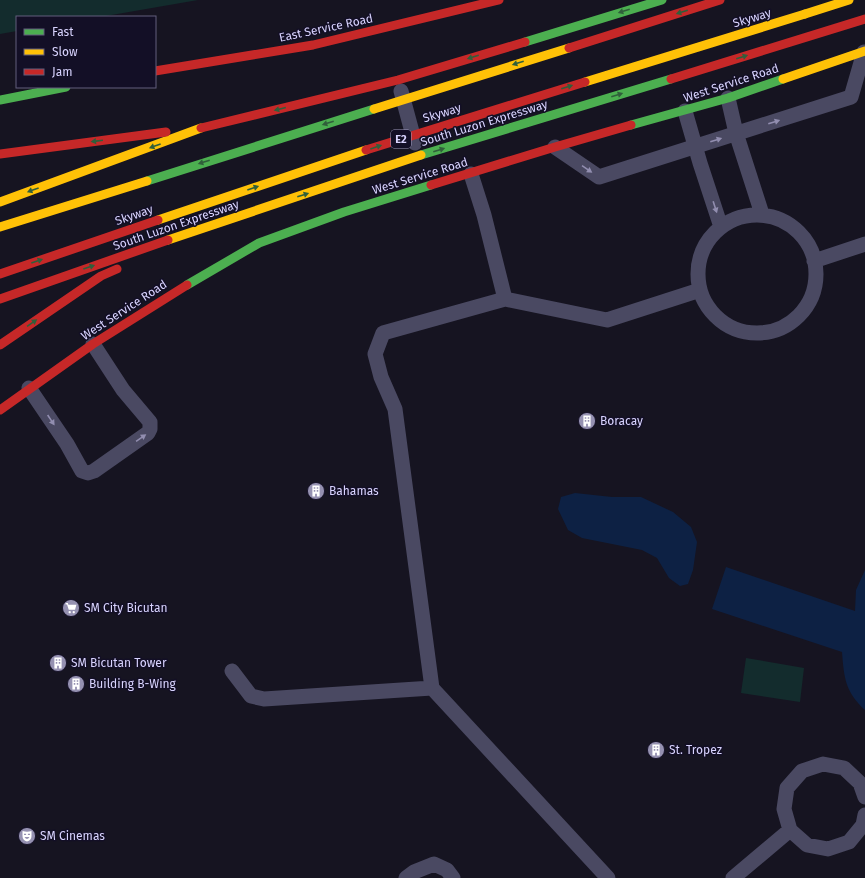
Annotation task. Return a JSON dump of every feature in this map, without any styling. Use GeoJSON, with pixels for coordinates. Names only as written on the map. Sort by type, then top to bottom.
{"type":"FeatureCollection","features":[{"type":"Feature","properties":{"kind":"main road","name":"East Service Road"},"geometry":{"type":"LineString","coordinates":[[156,71],[313,45],[500,0]]}},
{"type":"Feature","properties":{"kind":"main road"},"geometry":{"type":"LineString","coordinates":[[0,202],[205,128],[398,80],[662,0]]}},
{"type":"Feature","properties":{"kind":"main road","name":"Skyway"},"geometry":{"type":"LineString","coordinates":[[0,226],[720,0]]}},
{"type":"Feature","properties":{"kind":"main road","name":"Skyway"},"geometry":{"type":"LineString","coordinates":[[0,274],[392,141],[849,0]]}},
{"type":"Feature","properties":{"kind":"main road","name":"South Luzon Expressway"},"geometry":{"type":"LineString","coordinates":[[0,299],[212,225],[419,156],[865,19]]}},
{"type":"Feature","properties":{"kind":"main road","name":"West Service Road"},"geometry":{"type":"LineString","coordinates":[[0,410],[93,344],[178,290],[259,243],[344,212],[555,147],[728,98],[864,52]]}},
{"type":"Feature","properties":{"kind":"main road"},"geometry":{"type":"LineString","coordinates":[[0,100],[61,88]]}},
{"type":"Feature","properties":{"kind":"main road"},"geometry":{"type":"LineString","coordinates":[[0,154],[205,128]]}},
{"type":"Feature","properties":{"kind":"main road"},"geometry":{"type":"LineString","coordinates":[[0,346],[101,276],[212,225]]}},
{"type":"Feature","properties":{"kind":"main road","name":"West Service Road"},"geometry":{"type":"LineString","coordinates":[[0,420],[16,398]]}},
{"type":"Feature","properties":{"kind":"lane"},"geometry":{"type":"LineString","coordinates":[[555,147],[599,177],[851,97],[864,52]]}},
{"type":"Feature","properties":{"kind":"lane"},"geometry":{"type":"LineString","coordinates":[[398,80],[419,156]]}},
{"type":"Feature","properties":{"kind":"lane"},"geometry":{"type":"LineString","coordinates":[[728,98],[736,133],[762,214]]}},
{"type":"Feature","properties":{"kind":"lane"},"geometry":{"type":"LineString","coordinates":[[685,111],[721,227]]}},
{"type":"Feature","properties":{"kind":"lane"},"geometry":{"type":"LineString","coordinates":[[471,174],[484,215],[505,299]]}},
{"type":"Feature","properties":{"kind":"lane"},"geometry":{"type":"LineString","coordinates":[[762,214],[780,219],[796,229],[807,244],[814,261],[816,279],[812,297],[802,312],[788,324],[772,332],[753,333],[736,329],[720,320],[707,306],[700,290],[698,272],[701,255],[709,240],[721,227],[733,219],[747,215],[762,214]]}},
{"type":"Feature","properties":{"kind":"lane"},"geometry":{"type":"LineString","coordinates":[[814,261],[865,244]]}},
{"type":"Feature","properties":{"kind":"lane"},"geometry":{"type":"LineString","coordinates":[[608,878],[432,688],[394,409],[380,377],[375,354],[383,333],[505,299],[607,320],[700,290]]}},
{"type":"Feature","properties":{"kind":"lane"},"geometry":{"type":"LineString","coordinates":[[29,388],[67,444],[82,471],[88,473],[94,471],[148,433],[150,429],[150,422],[123,390],[93,344]]}},
{"type":"Feature","properties":{"kind":"lane"},"geometry":{"type":"LineString","coordinates":[[232,671],[251,696],[264,699],[432,688]]}},
{"type":"Feature","properties":{"kind":"lane"},"geometry":{"type":"LineString","coordinates":[[865,797],[860,783],[844,768],[823,764],[802,771],[787,788],[784,809],[790,830],[807,844],[828,849],[849,842],[863,825],[865,815]]}},
{"type":"Feature","properties":{"kind":"lane"},"geometry":{"type":"LineString","coordinates":[[733,878],[790,830]]}},
{"type":"Feature","properties":{"kind":"lane"},"geometry":{"type":"LineString","coordinates":[[406,878],[414,872],[434,864],[447,870],[453,878]]}},
{"type":"Feature","properties":{"kind":"green space"},"geometry":{"type":"Polygon","coordinates":[[[0,0],[198,0],[106,16],[16,16],[16,31],[0,34],[0,0]]]}},
{"type":"Feature","properties":{"kind":"green space"},"geometry":{"type":"Polygon","coordinates":[[[746,658],[804,668],[800,702],[741,693],[746,658]]]}},
{"type":"Feature","properties":{"kind":"water"},"geometry":{"type":"Polygon","coordinates":[[[575,493],[612,497],[641,497],[673,512],[691,527],[697,542],[693,570],[688,584],[680,586],[669,578],[657,558],[642,550],[582,538],[568,530],[558,509],[561,497],[575,493]]]}},
{"type":"Feature","properties":{"kind":"water"},"geometry":{"type":"Polygon","coordinates":[[[726,567],[855,611],[856,590],[865,570],[865,710],[853,697],[849,690],[845,677],[842,652],[712,609],[726,567]]]}},
{"type":"Feature","properties":{"kind":"traffic: fast"},"geometry":{"type":"LineString","coordinates":[[525,42],[662,0]]}},
{"type":"Feature","properties":{"kind":"traffic: fast"},"geometry":{"type":"LineString","coordinates":[[421,155],[671,79]]}},
{"type":"Feature","properties":{"kind":"traffic: fast"},"geometry":{"type":"LineString","coordinates":[[631,125],[728,98],[783,79]]}},
{"type":"Feature","properties":{"kind":"traffic: fast"},"geometry":{"type":"LineString","coordinates":[[0,100],[61,88]]}},
{"type":"Feature","properties":{"kind":"traffic: fast"},"geometry":{"type":"LineString","coordinates":[[147,181],[374,109]]}},
{"type":"Feature","properties":{"kind":"traffic: fast"},"geometry":{"type":"LineString","coordinates":[[187,285],[259,243],[344,212],[431,185]]}},
{"type":"Feature","properties":{"kind":"traffic: slow"},"geometry":{"type":"LineString","coordinates":[[805,14],[849,0]]}},
{"type":"Feature","properties":{"kind":"traffic: slow"},"geometry":{"type":"LineString","coordinates":[[585,82],[805,14]]}},
{"type":"Feature","properties":{"kind":"traffic: slow"},"geometry":{"type":"LineString","coordinates":[[374,109],[569,48]]}},
{"type":"Feature","properties":{"kind":"traffic: slow"},"geometry":{"type":"LineString","coordinates":[[783,79],[865,51]]}},
{"type":"Feature","properties":{"kind":"traffic: slow"},"geometry":{"type":"LineString","coordinates":[[0,202],[201,128]]}},
{"type":"Feature","properties":{"kind":"traffic: slow"},"geometry":{"type":"LineString","coordinates":[[158,220],[366,150]]}},
{"type":"Feature","properties":{"kind":"traffic: slow"},"geometry":{"type":"LineString","coordinates":[[168,240],[421,155]]}},
{"type":"Feature","properties":{"kind":"traffic: slow"},"geometry":{"type":"LineString","coordinates":[[0,227],[147,181]]}},
{"type":"Feature","properties":{"kind":"traffic: jam"},"geometry":{"type":"LineString","coordinates":[[156,71],[313,45],[499,0]]}},
{"type":"Feature","properties":{"kind":"traffic: jam"},"geometry":{"type":"LineString","coordinates":[[569,48],[720,0]]}},
{"type":"Feature","properties":{"kind":"traffic: jam"},"geometry":{"type":"LineString","coordinates":[[671,79],[865,19]]}},
{"type":"Feature","properties":{"kind":"traffic: jam"},"geometry":{"type":"LineString","coordinates":[[201,128],[398,80],[525,42]]}},
{"type":"Feature","properties":{"kind":"traffic: jam"},"geometry":{"type":"LineString","coordinates":[[366,150],[585,82]]}},
{"type":"Feature","properties":{"kind":"traffic: jam"},"geometry":{"type":"LineString","coordinates":[[431,185],[631,125]]}},
{"type":"Feature","properties":{"kind":"traffic: jam"},"geometry":{"type":"LineString","coordinates":[[0,154],[166,132]]}},
{"type":"Feature","properties":{"kind":"traffic: jam"},"geometry":{"type":"LineString","coordinates":[[0,274],[158,220]]}},
{"type":"Feature","properties":{"kind":"traffic: jam"},"geometry":{"type":"LineString","coordinates":[[0,299],[168,240]]}},
{"type":"Feature","properties":{"kind":"traffic: jam"},"geometry":{"type":"LineString","coordinates":[[0,345],[101,276],[117,269]]}},
{"type":"Feature","properties":{"kind":"traffic: jam"},"geometry":{"type":"LineString","coordinates":[[0,410],[93,344],[187,285]]}},
{"type":"Feature","properties":{"kind":"place","name":"Boracay"},"geometry":{"type":"Point","coordinates":[587,421]}},
{"type":"Feature","properties":{"kind":"place","name":"Bahamas"},"geometry":{"type":"Point","coordinates":[316,491]}},
{"type":"Feature","properties":{"kind":"place","name":"SM City Bicutan"},"geometry":{"type":"Point","coordinates":[71,608]}},
{"type":"Feature","properties":{"kind":"place","name":"SM Bicutan Tower"},"geometry":{"type":"Point","coordinates":[58,663]}},
{"type":"Feature","properties":{"kind":"place","name":"Building B-Wing"},"geometry":{"type":"Point","coordinates":[76,684]}},
{"type":"Feature","properties":{"kind":"place","name":"St. Tropez"},"geometry":{"type":"Point","coordinates":[656,750]}},
{"type":"Feature","properties":{"kind":"place","name":"SM Cinemas"},"geometry":{"type":"Point","coordinates":[27,836]}}]}
